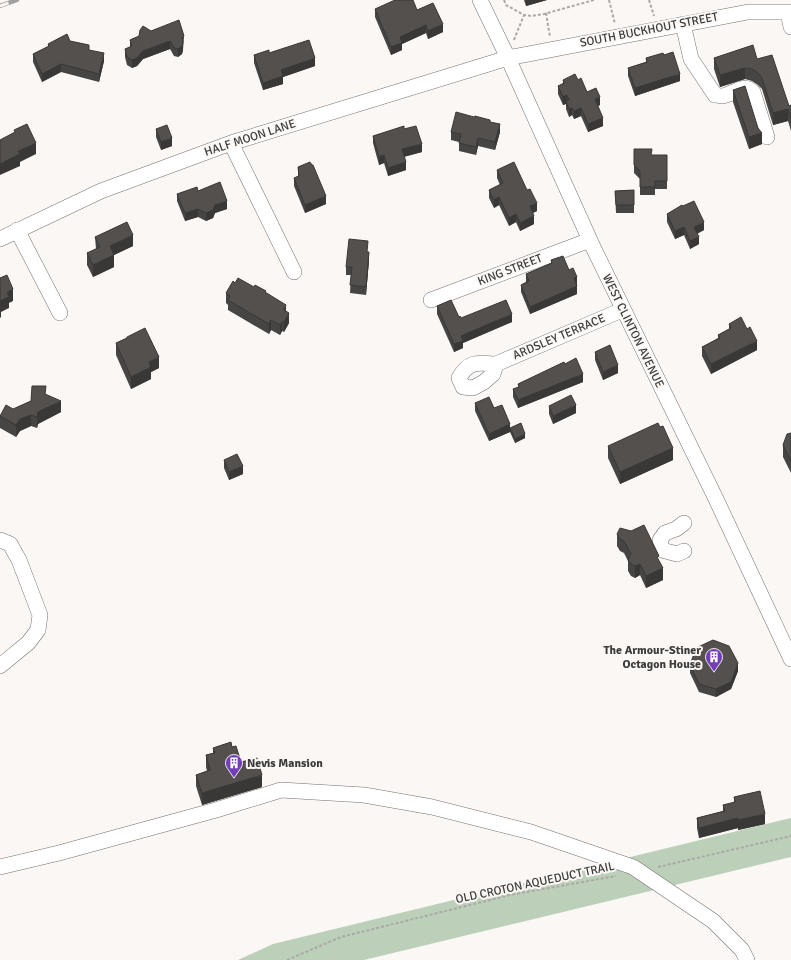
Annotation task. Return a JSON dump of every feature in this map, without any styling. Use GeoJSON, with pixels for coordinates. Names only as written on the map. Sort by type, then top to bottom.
{"type":"FeatureCollection","features":[{"type":"Feature","properties":{"kind":"street","name":"WEST CLINTON AVENUE"},"geometry":{"type":"LineString","coordinates":[[480,0],[508,58],[622,310],[716,499],[791,660]]}},
{"type":"Feature","properties":{"kind":"street","name":"SOUTH BUCKHOUT STREET"},"geometry":{"type":"LineString","coordinates":[[508,58],[748,12],[790,12]]}},
{"type":"Feature","properties":{"kind":"street"},"geometry":{"type":"LineString","coordinates":[[790,12],[791,27]]}},
{"type":"Feature","properties":{"kind":"street"},"geometry":{"type":"LineString","coordinates":[[684,24],[691,59],[715,95],[723,96],[749,88],[753,92],[767,137]]}},
{"type":"Feature","properties":{"kind":"street","name":"HALF MOON LANE"},"geometry":{"type":"LineString","coordinates":[[0,239],[101,191],[231,143],[350,105],[508,58]]}},
{"type":"Feature","properties":{"kind":"street"},"geometry":{"type":"LineString","coordinates":[[231,143],[294,272]]}},
{"type":"Feature","properties":{"kind":"street"},"geometry":{"type":"LineString","coordinates":[[18,230],[60,313]]}},
{"type":"Feature","properties":{"kind":"street","name":"KING STREET"},"geometry":{"type":"LineString","coordinates":[[431,300],[590,240]]}},
{"type":"Feature","properties":{"kind":"street","name":"ARDSLEY TERRACE"},"geometry":{"type":"LineString","coordinates":[[496,364],[622,310]]}},
{"type":"Feature","properties":{"kind":"street"},"geometry":{"type":"LineString","coordinates":[[684,523],[676,529],[665,533],[660,540],[662,550],[677,554],[684,551]]}},
{"type":"Feature","properties":{"kind":"street"},"geometry":{"type":"LineString","coordinates":[[0,540],[10,544],[19,560],[40,615],[38,630],[28,643],[0,666]]}},
{"type":"Feature","properties":{"kind":"street"},"geometry":{"type":"LineString","coordinates":[[0,867],[97,843],[216,810],[281,790],[364,794],[432,807],[531,832],[633,867],[713,921],[742,950],[747,960]]}},
{"type":"Feature","properties":{"kind":"path"},"geometry":{"type":"LineString","coordinates":[[504,0],[506,5],[524,15],[532,16],[546,14],[594,0]]}},
{"type":"Feature","properties":{"kind":"path"},"geometry":{"type":"LineString","coordinates":[[609,0],[619,36]]}},
{"type":"Feature","properties":{"kind":"path"},"geometry":{"type":"LineString","coordinates":[[649,0],[657,29]]}},
{"type":"Feature","properties":{"kind":"path"},"geometry":{"type":"LineString","coordinates":[[546,14],[551,40]]}},
{"type":"Feature","properties":{"kind":"path"},"geometry":{"type":"LineString","coordinates":[[508,58],[524,15]]}},
{"type":"Feature","properties":{"kind":"path"},"geometry":{"type":"LineString","coordinates":[[640,872],[791,836]]}},
{"type":"Feature","properties":{"kind":"path","name":"OLD CROTON AQUEDUCT TRAIL"},"geometry":{"type":"LineString","coordinates":[[287,960],[341,937],[510,895],[617,876]]}},
{"type":"Feature","properties":{"kind":"green space"},"geometry":{"type":"Polygon","coordinates":[[[791,818],[791,857],[364,960],[238,960],[273,944],[791,818]]]}},
{"type":"Feature","properties":{"kind":"building"},"geometry":{"type":"Polygon","coordinates":[[[395,0],[413,0],[417,10],[433,3],[443,24],[428,31],[426,25],[400,37],[402,43],[391,47],[375,9],[395,0]]]}},
{"type":"Feature","properties":{"kind":"building"},"geometry":{"type":"Polygon","coordinates":[[[179,20],[184,36],[182,37],[182,46],[178,49],[174,48],[170,41],[143,51],[137,58],[132,60],[127,57],[125,49],[132,46],[130,40],[139,36],[140,30],[143,26],[151,31],[179,20]]]}},
{"type":"Feature","properties":{"kind":"building"},"geometry":{"type":"Polygon","coordinates":[[[67,34],[70,41],[89,45],[89,50],[104,53],[99,74],[61,64],[42,74],[33,54],[49,46],[48,44],[67,34]]]}},
{"type":"Feature","properties":{"kind":"building"},"geometry":{"type":"Polygon","coordinates":[[[309,40],[315,58],[281,70],[283,76],[263,83],[254,55],[269,50],[269,53],[309,40]]]}},
{"type":"Feature","properties":{"kind":"building"},"geometry":{"type":"Polygon","coordinates":[[[753,45],[757,59],[772,55],[789,106],[791,105],[791,119],[788,109],[773,113],[762,78],[752,69],[745,68],[720,75],[714,58],[753,45]]]}},
{"type":"Feature","properties":{"kind":"building"},"geometry":{"type":"Polygon","coordinates":[[[673,52],[680,74],[635,88],[628,68],[647,62],[646,58],[673,52]]]}},
{"type":"Feature","properties":{"kind":"building"},"geometry":{"type":"Polygon","coordinates":[[[575,74],[578,80],[581,78],[587,92],[596,88],[600,97],[595,99],[603,118],[588,124],[581,108],[574,111],[572,108],[569,109],[566,101],[569,100],[567,95],[563,97],[558,86],[564,83],[563,80],[575,74]]]}},
{"type":"Feature","properties":{"kind":"building"},"geometry":{"type":"Polygon","coordinates":[[[745,86],[758,128],[762,133],[749,137],[733,90],[745,86]]]}},
{"type":"Feature","properties":{"kind":"building"},"geometry":{"type":"Polygon","coordinates":[[[456,112],[490,120],[490,122],[500,124],[495,142],[478,138],[476,147],[459,143],[461,134],[451,132],[456,112]]]}},
{"type":"Feature","properties":{"kind":"building"},"geometry":{"type":"Polygon","coordinates":[[[27,124],[36,143],[18,151],[20,154],[0,164],[0,140],[15,132],[14,130],[27,124]]]}},
{"type":"Feature","properties":{"kind":"building"},"geometry":{"type":"Polygon","coordinates":[[[167,125],[172,138],[161,142],[156,129],[167,125]]]}},
{"type":"Feature","properties":{"kind":"building"},"geometry":{"type":"Polygon","coordinates":[[[404,126],[404,129],[416,126],[422,144],[402,149],[406,162],[388,168],[384,155],[379,157],[373,136],[404,126]]]}},
{"type":"Feature","properties":{"kind":"building"},"geometry":{"type":"Polygon","coordinates":[[[634,149],[652,149],[651,155],[667,155],[667,181],[655,181],[655,187],[640,187],[640,171],[634,165],[634,149]]]}},
{"type":"Feature","properties":{"kind":"building"},"geometry":{"type":"Polygon","coordinates":[[[310,162],[313,165],[326,196],[305,205],[294,178],[299,176],[298,167],[310,162]]]}},
{"type":"Feature","properties":{"kind":"building"},"geometry":{"type":"Polygon","coordinates":[[[514,162],[527,190],[530,189],[537,203],[530,206],[534,216],[520,223],[516,214],[509,218],[499,197],[494,200],[489,190],[503,183],[497,170],[514,162]]]}},
{"type":"Feature","properties":{"kind":"building"},"geometry":{"type":"Polygon","coordinates":[[[220,182],[227,201],[215,205],[213,210],[206,213],[198,209],[185,213],[177,194],[197,187],[198,191],[220,182]]]}},
{"type":"Feature","properties":{"kind":"building"},"geometry":{"type":"Polygon","coordinates":[[[634,190],[634,205],[616,205],[615,191],[634,190]]]}},
{"type":"Feature","properties":{"kind":"building"},"geometry":{"type":"Polygon","coordinates":[[[694,201],[704,222],[694,227],[699,237],[690,241],[684,227],[675,231],[667,214],[682,205],[683,206],[694,201]]]}},
{"type":"Feature","properties":{"kind":"building"},"geometry":{"type":"Polygon","coordinates":[[[127,222],[133,235],[110,246],[114,255],[93,265],[87,253],[100,247],[95,237],[127,222]]]}},
{"type":"Feature","properties":{"kind":"building"},"geometry":{"type":"Polygon","coordinates":[[[349,239],[368,241],[367,252],[369,252],[366,287],[350,285],[352,267],[346,267],[349,239]]]}},
{"type":"Feature","properties":{"kind":"building"},"geometry":{"type":"Polygon","coordinates":[[[563,256],[569,270],[573,268],[577,277],[574,278],[577,286],[530,307],[521,285],[529,281],[526,274],[552,263],[551,260],[563,256]]]}},
{"type":"Feature","properties":{"kind":"building"},"geometry":{"type":"Polygon","coordinates":[[[7,275],[13,289],[7,292],[9,297],[0,301],[0,278],[7,275]]]}},
{"type":"Feature","properties":{"kind":"building"},"geometry":{"type":"Polygon","coordinates":[[[238,278],[254,287],[255,285],[266,291],[265,292],[286,305],[284,310],[289,313],[284,322],[280,325],[271,320],[269,324],[228,300],[230,296],[226,293],[233,281],[235,283],[238,278]]]}},
{"type":"Feature","properties":{"kind":"building"},"geometry":{"type":"Polygon","coordinates":[[[451,300],[459,317],[460,316],[461,318],[506,300],[512,314],[461,336],[463,341],[454,344],[437,306],[451,300]]]}},
{"type":"Feature","properties":{"kind":"building"},"geometry":{"type":"Polygon","coordinates":[[[741,317],[747,329],[750,327],[757,341],[711,364],[702,347],[720,338],[718,335],[731,328],[729,324],[741,317]]]}},
{"type":"Feature","properties":{"kind":"building"},"geometry":{"type":"Polygon","coordinates":[[[145,328],[159,357],[149,362],[151,367],[131,377],[116,343],[145,328]]]}},
{"type":"Feature","properties":{"kind":"building"},"geometry":{"type":"Polygon","coordinates":[[[610,345],[618,365],[603,372],[595,352],[610,345]]]}},
{"type":"Feature","properties":{"kind":"building"},"geometry":{"type":"Polygon","coordinates":[[[576,358],[583,374],[518,400],[513,389],[519,387],[518,384],[564,362],[565,364],[576,358]]]}},
{"type":"Feature","properties":{"kind":"building"},"geometry":{"type":"Polygon","coordinates":[[[32,386],[46,386],[45,394],[61,401],[38,412],[37,417],[31,415],[20,419],[16,425],[0,416],[6,405],[13,409],[31,401],[32,386]]]}},
{"type":"Feature","properties":{"kind":"building"},"geometry":{"type":"Polygon","coordinates":[[[571,395],[576,405],[553,416],[549,406],[571,395]]]}},
{"type":"Feature","properties":{"kind":"building"},"geometry":{"type":"Polygon","coordinates":[[[489,397],[494,408],[502,405],[510,424],[489,434],[475,403],[489,397]]]}},
{"type":"Feature","properties":{"kind":"building"},"geometry":{"type":"Polygon","coordinates":[[[521,423],[525,434],[515,439],[510,428],[521,423]]]}},
{"type":"Feature","properties":{"kind":"building"},"geometry":{"type":"Polygon","coordinates":[[[658,423],[660,427],[663,426],[673,448],[620,472],[608,446],[658,423]]]}},
{"type":"Feature","properties":{"kind":"building"},"geometry":{"type":"Polygon","coordinates":[[[791,433],[791,461],[783,445],[787,434],[791,433]]]}},
{"type":"Feature","properties":{"kind":"building"},"geometry":{"type":"Polygon","coordinates":[[[237,454],[243,466],[229,472],[224,460],[237,454]]]}},
{"type":"Feature","properties":{"kind":"building"},"geometry":{"type":"Polygon","coordinates":[[[644,525],[663,568],[646,576],[640,564],[635,566],[628,560],[631,554],[624,541],[620,539],[617,534],[620,528],[631,531],[644,525]]]}},
{"type":"Feature","properties":{"kind":"building","name":"The Armour-Stiner Octagon House"},"geometry":{"type":"Polygon","coordinates":[[[713,640],[729,646],[738,663],[731,682],[716,689],[699,684],[690,665],[696,648],[713,640]]]}},
{"type":"Feature","properties":{"kind":"building"},"geometry":{"type":"Polygon","coordinates":[[[231,742],[232,747],[236,746],[241,762],[257,758],[262,775],[202,793],[196,775],[210,770],[206,755],[215,753],[213,748],[231,742]]]}},
{"type":"Feature","properties":{"kind":"building"},"geometry":{"type":"Polygon","coordinates":[[[760,791],[765,814],[738,820],[738,818],[699,828],[697,818],[725,811],[723,805],[735,802],[734,797],[760,791]]]}},
{"type":"Feature","properties":{"kind":"railway"},"geometry":{"type":"LineString","coordinates":[[0,6],[17,0]]}},
{"type":"Feature","properties":{"kind":"place","name":"The Armour-Stiner Octagon House"},"geometry":{"type":"Point","coordinates":[714,672]}},
{"type":"Feature","properties":{"kind":"place","name":"Nevis Mansion"},"geometry":{"type":"Point","coordinates":[234,778]}}]}
